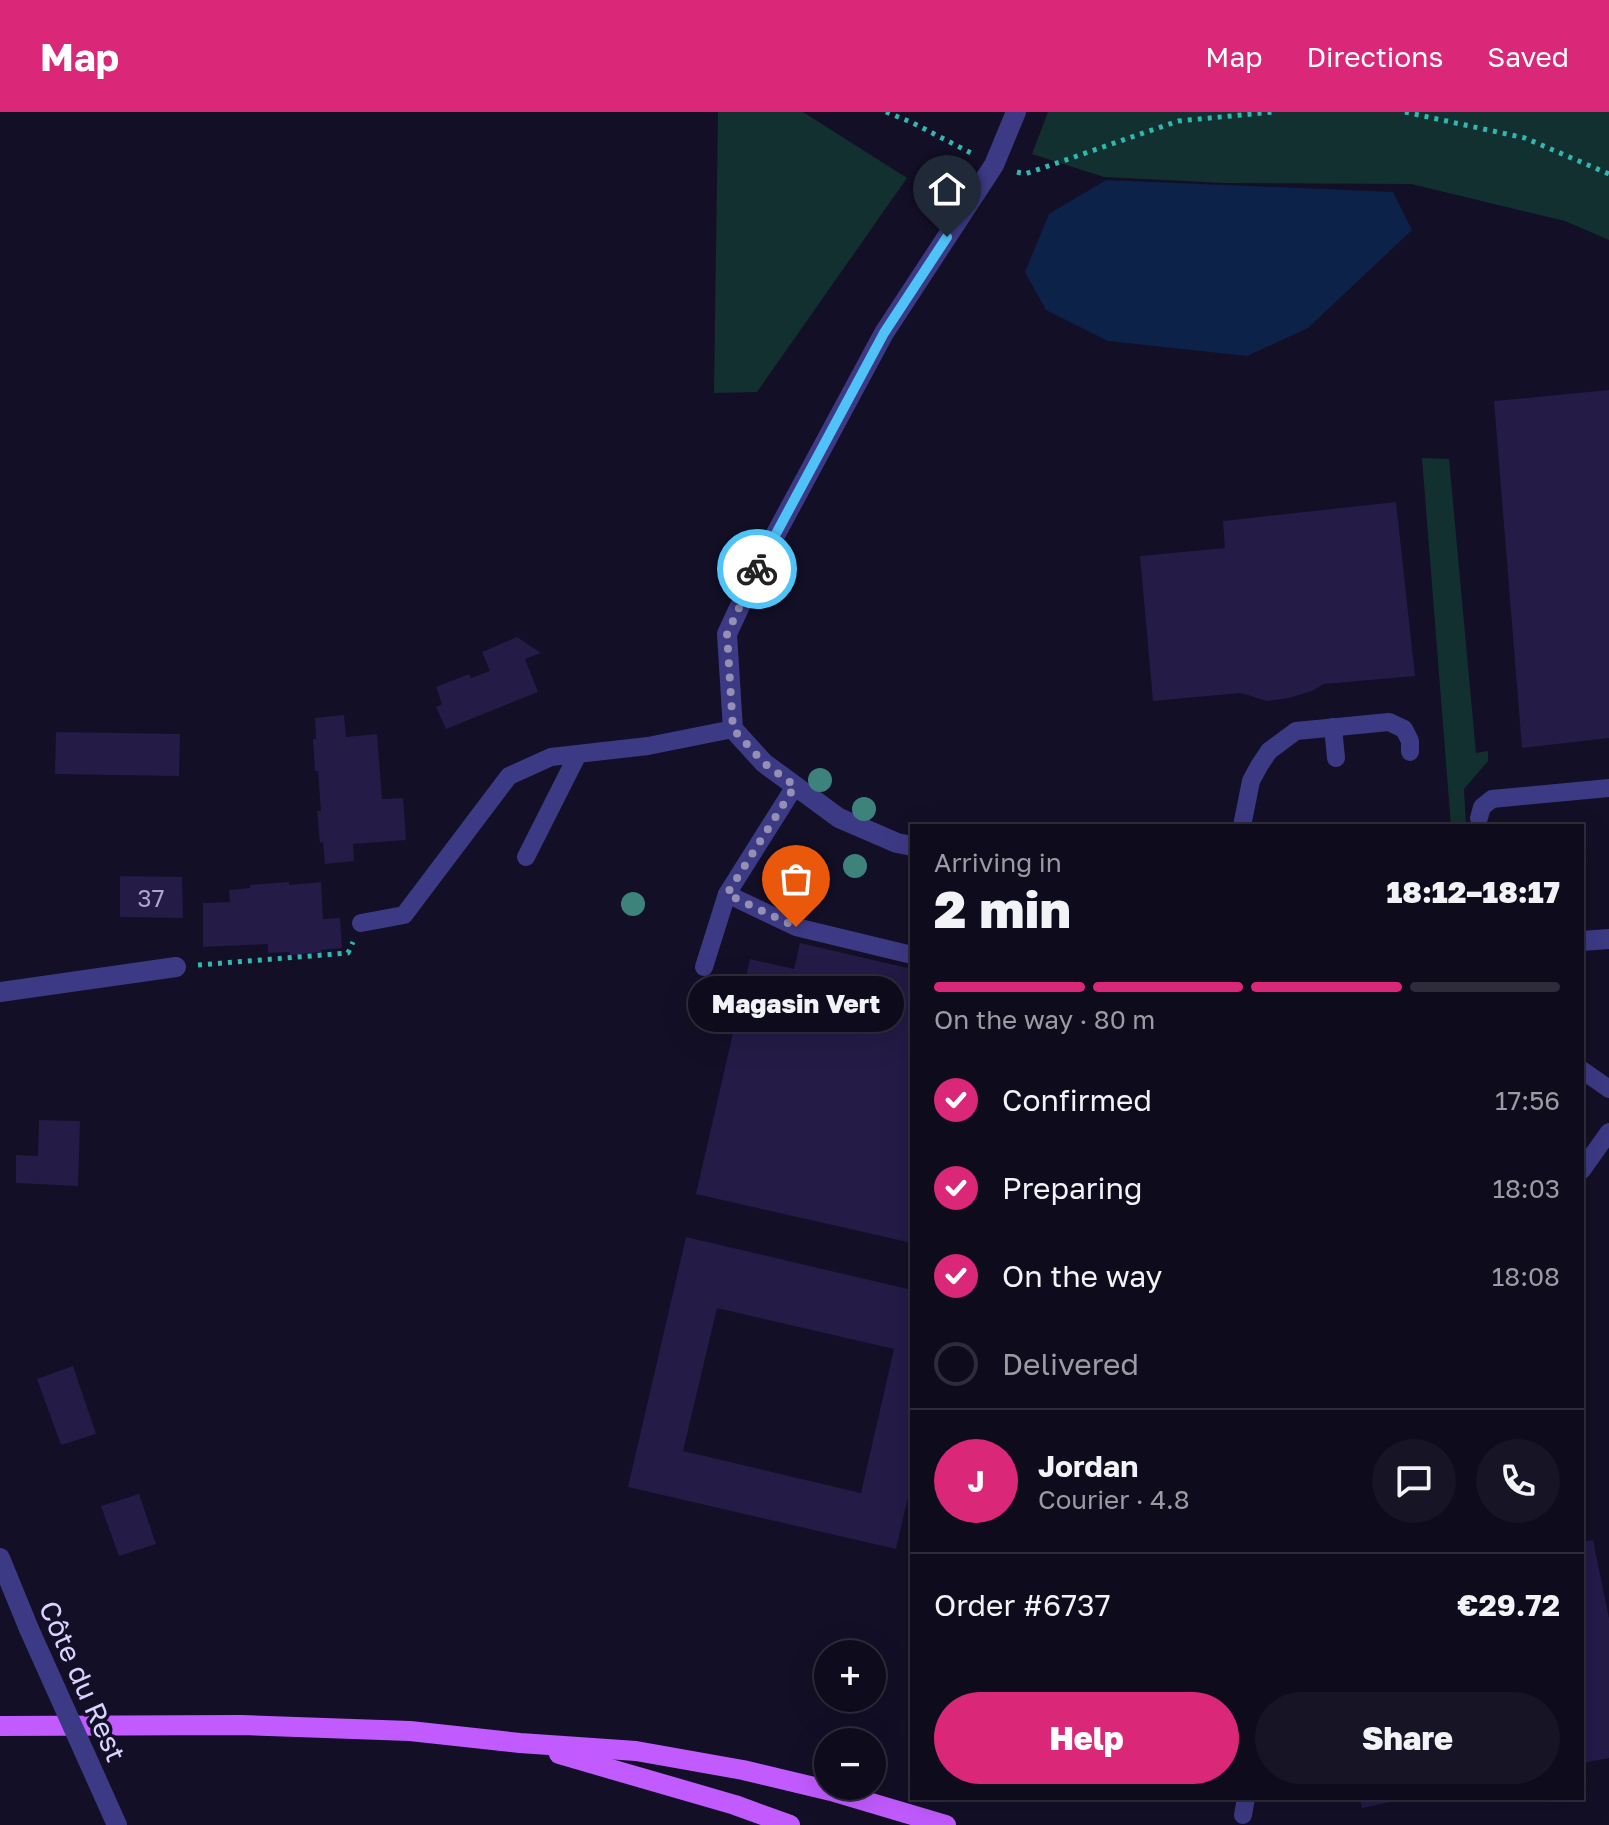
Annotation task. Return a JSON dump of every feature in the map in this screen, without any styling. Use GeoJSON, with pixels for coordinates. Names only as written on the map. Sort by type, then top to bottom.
{"type":"FeatureCollection","features":[{"type":"Feature","properties":{"kind":"main road"},"geometry":{"type":"LineString","coordinates":[[0,1726],[242,1725],[410,1731],[636,1751],[743,1770],[831,1791],[946,1825]]}},
{"type":"Feature","properties":{"kind":"main road"},"geometry":{"type":"LineString","coordinates":[[520,1743],[735,1805],[790,1825]]}},
{"type":"Feature","properties":{"kind":"street"},"geometry":{"type":"LineString","coordinates":[[910,846],[839,818],[764,763],[733,729],[727,634],[758,567],[884,333],[994,165],[1016,112]]}},
{"type":"Feature","properties":{"kind":"street"},"geometry":{"type":"LineString","coordinates":[[1584,941],[1609,939]]}},
{"type":"Feature","properties":{"kind":"street"},"geometry":{"type":"LineString","coordinates":[[0,992],[176,967]]}},
{"type":"Feature","properties":{"kind":"street","name":"Côte du Rest"},"geometry":{"type":"LineString","coordinates":[[0,1558],[117,1825]]}},
{"type":"Feature","properties":{"kind":"lane"},"geometry":{"type":"LineString","coordinates":[[1242,824],[1251,781],[1259,766],[1269,751],[1296,731],[1389,722],[1404,729],[1410,741],[1410,752]]}},
{"type":"Feature","properties":{"kind":"lane"},"geometry":{"type":"LineString","coordinates":[[1333,727],[1336,758]]}},
{"type":"Feature","properties":{"kind":"lane"},"geometry":{"type":"LineString","coordinates":[[361,923],[404,915],[509,776],[551,757],[648,746],[733,729]]}},
{"type":"Feature","properties":{"kind":"lane"},"geometry":{"type":"LineString","coordinates":[[526,857],[578,754]]}},
{"type":"Feature","properties":{"kind":"lane"},"geometry":{"type":"LineString","coordinates":[[704,967],[727,894],[795,786]]}},
{"type":"Feature","properties":{"kind":"lane"},"geometry":{"type":"LineString","coordinates":[[1479,818],[1482,807],[1492,799],[1554,802],[1609,788]]}},
{"type":"Feature","properties":{"kind":"lane"},"geometry":{"type":"LineString","coordinates":[[727,894],[796,927],[910,955]]}},
{"type":"Feature","properties":{"kind":"lane"},"geometry":{"type":"LineString","coordinates":[[1584,1071],[1609,1089]]}},
{"type":"Feature","properties":{"kind":"lane"},"geometry":{"type":"LineString","coordinates":[[1584,1167],[1609,1132]]}},
{"type":"Feature","properties":{"kind":"path"},"geometry":{"type":"LineString","coordinates":[[886,112],[994,165],[1025,174],[1178,121],[1273,112]]}},
{"type":"Feature","properties":{"kind":"path"},"geometry":{"type":"LineString","coordinates":[[1405,112],[1525,138],[1609,174]]}},
{"type":"Feature","properties":{"kind":"path"},"geometry":{"type":"LineString","coordinates":[[176,967],[348,953],[361,923]]}},
{"type":"Feature","properties":{"kind":"green space"},"geometry":{"type":"Polygon","coordinates":[[[718,112],[803,112],[907,178],[757,392],[714,393],[718,112]]]}},
{"type":"Feature","properties":{"kind":"green space"},"geometry":{"type":"Polygon","coordinates":[[[1048,112],[1609,112],[1609,240],[1565,221],[1411,184],[1224,183],[1104,177],[1032,154],[1048,112]]]}},
{"type":"Feature","properties":{"kind":"green space"},"geometry":{"type":"Polygon","coordinates":[[[1422,458],[1449,459],[1476,753],[1488,751],[1488,761],[1464,789],[1466,824],[1451,824],[1422,458]]]}},
{"type":"Feature","properties":{"kind":"water"},"geometry":{"type":"Polygon","coordinates":[[[1106,180],[1393,192],[1412,230],[1308,328],[1247,356],[1108,341],[1046,310],[1025,272],[1049,214],[1106,180]]]}},
{"type":"Feature","properties":{"kind":"building"},"geometry":{"type":"Polygon","coordinates":[[[1609,390],[1609,738],[1522,748],[1494,401],[1609,390]]]}},
{"type":"Feature","properties":{"kind":"building"},"geometry":{"type":"Polygon","coordinates":[[[1396,502],[1415,676],[1324,684],[1289,698],[1267,701],[1241,693],[1153,701],[1140,556],[1225,548],[1223,521],[1396,502]]]}},
{"type":"Feature","properties":{"kind":"building"},"geometry":{"type":"Polygon","coordinates":[[[517,637],[541,653],[525,659],[538,692],[446,729],[436,707],[442,704],[436,687],[469,674],[471,678],[490,671],[482,652],[517,637]]]}},
{"type":"Feature","properties":{"kind":"building"},"geometry":{"type":"Polygon","coordinates":[[[344,715],[346,737],[377,734],[382,799],[403,798],[406,840],[353,844],[354,861],[325,864],[317,811],[321,811],[318,771],[315,771],[315,718],[344,715]]]}},
{"type":"Feature","properties":{"kind":"building"},"geometry":{"type":"Polygon","coordinates":[[[56,732],[180,734],[179,776],[55,774],[56,732]]]}},
{"type":"Feature","properties":{"kind":"building"},"geometry":{"type":"Polygon","coordinates":[[[120,876],[182,877],[183,918],[120,917],[120,876]]]}},
{"type":"Feature","properties":{"kind":"building"},"geometry":{"type":"Polygon","coordinates":[[[289,882],[289,885],[321,882],[323,919],[340,918],[342,948],[290,955],[289,952],[268,953],[268,944],[203,947],[203,903],[230,902],[229,890],[289,882]]]}},
{"type":"Feature","properties":{"kind":"building"},"geometry":{"type":"Polygon","coordinates":[[[800,943],[910,969],[910,1243],[696,1194],[750,959],[794,969],[800,943]]]}},
{"type":"Feature","properties":{"kind":"building"},"geometry":{"type":"Polygon","coordinates":[[[39,1120],[80,1121],[78,1186],[16,1183],[16,1155],[38,1156],[39,1120]]]}},
{"type":"Feature","properties":{"kind":"building"},"geometry":{"type":"Polygon","coordinates":[[[686,1237],[910,1290],[910,1489],[896,1549],[628,1487],[686,1237]],[[717,1308],[683,1451],[861,1493],[894,1349],[717,1308]]]}},
{"type":"Feature","properties":{"kind":"building"},"geometry":{"type":"Polygon","coordinates":[[[73,1366],[96,1434],[61,1445],[37,1379],[73,1366]]]}},
{"type":"Feature","properties":{"kind":"building"},"geometry":{"type":"Polygon","coordinates":[[[139,1494],[156,1544],[119,1556],[101,1506],[139,1494]]]}},
{"type":"Feature","properties":{"kind":"building"},"geometry":{"type":"Polygon","coordinates":[[[1593,1540],[1609,1618],[1609,1758],[1584,1763],[1584,1542],[1593,1540]]]}},
{"type":"Feature","properties":{"kind":"building"},"geometry":{"type":"Polygon","coordinates":[[[1360,1800],[1399,1800],[1362,1808],[1360,1800]]]}},
{"type":"Feature","properties":{"kind":"way so far"},"geometry":{"type":"LineString","coordinates":[[757,569],[727,634],[733,729],[764,763],[795,786],[727,894],[796,927]]}},
{"type":"Feature","properties":{"kind":"place","name":"Magasin Vert"},"geometry":{"type":"Point","coordinates":[796,927]}},
{"type":"Feature","properties":{"kind":"route"},"geometry":{"type":"LineString","coordinates":[[757,569],[884,333],[947,237]]}}]}
